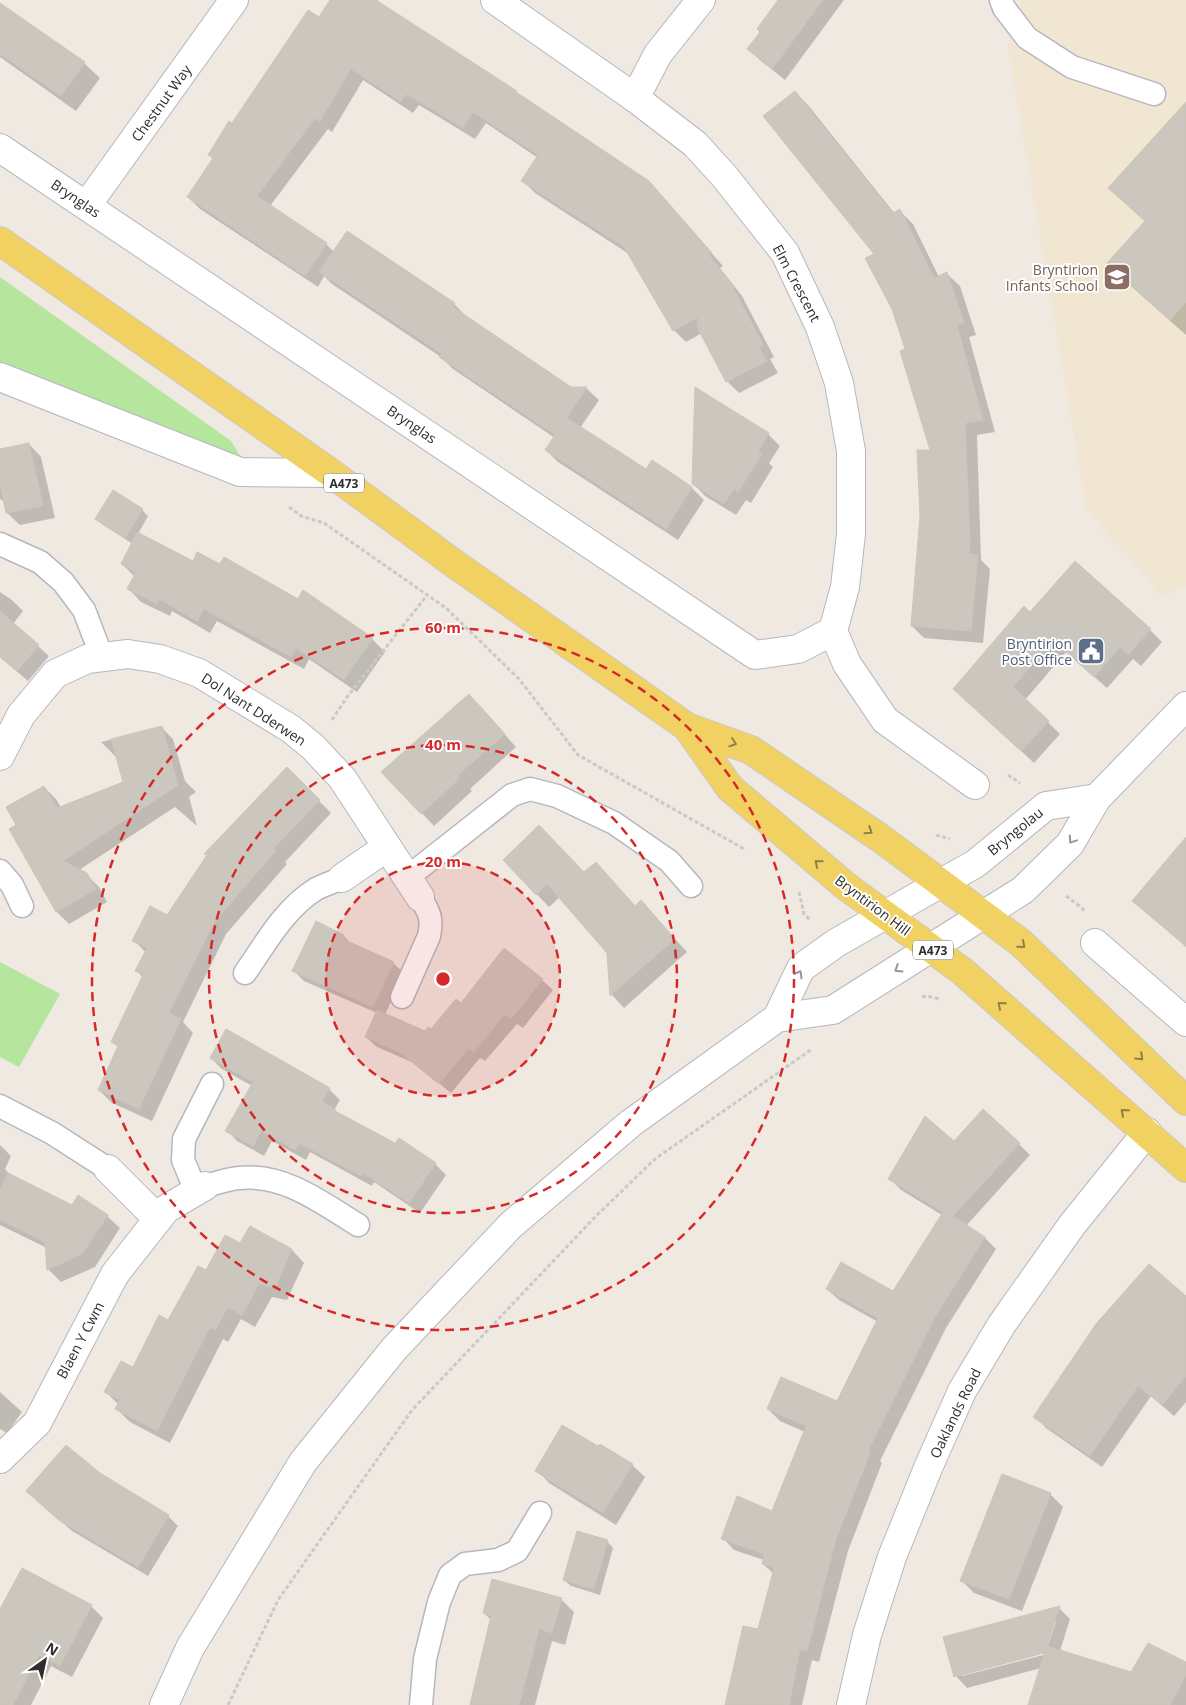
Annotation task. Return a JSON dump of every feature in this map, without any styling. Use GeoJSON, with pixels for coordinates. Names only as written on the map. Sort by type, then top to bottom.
{"type":"FeatureCollection","features":[{"type":"Feature","properties":{"kind":"main road","name":"A473"},"geometry":{"type":"LineString","coordinates":[[0,241],[331,473],[452,562],[687,727],[751,750],[884,840],[1021,943],[1186,1101]]}},
{"type":"Feature","properties":{"kind":"main road","name":"Bryntirion Hill"},"geometry":{"type":"LineString","coordinates":[[687,727],[730,788],[847,887],[962,971],[1186,1168]]}},
{"type":"Feature","properties":{"kind":"street","name":"Chestnut Way"},"geometry":{"type":"LineString","coordinates":[[87,205],[234,0]]}},
{"type":"Feature","properties":{"kind":"street","name":"Elm Crescent"},"geometry":{"type":"LineString","coordinates":[[495,0],[635,98],[695,144],[725,176],[785,253],[820,327],[839,383],[850,451],[851,534],[845,588],[833,631]]}},
{"type":"Feature","properties":{"kind":"street"},"geometry":{"type":"LineString","coordinates":[[635,98],[658,54],[701,0]]}},
{"type":"Feature","properties":{"kind":"street","name":"Brynglas"},"geometry":{"type":"LineString","coordinates":[[0,148],[755,655],[798,648],[833,631]]}},
{"type":"Feature","properties":{"kind":"street"},"geometry":{"type":"LineString","coordinates":[[0,377],[240,472],[331,473]]}},
{"type":"Feature","properties":{"kind":"street"},"geometry":{"type":"LineString","coordinates":[[833,631],[847,664],[885,720],[975,785]]}},
{"type":"Feature","properties":{"kind":"street","name":"Dol Nant Dderwen"},"geometry":{"type":"LineString","coordinates":[[0,756],[21,715],[55,674],[87,659],[128,654],[160,660],[199,673],[291,729],[313,748],[342,778],[414,887]]}},
{"type":"Feature","properties":{"kind":"street"},"geometry":{"type":"LineString","coordinates":[[164,1705],[190,1648],[304,1462],[394,1349],[511,1225],[631,1123],[777,1018],[833,1010],[1023,890],[1070,844],[1097,798],[1186,706]]}},
{"type":"Feature","properties":{"kind":"street","name":"Bryngolau"},"geometry":{"type":"LineString","coordinates":[[777,1018],[801,968],[836,943],[975,864],[1046,806],[1097,798]]}},
{"type":"Feature","properties":{"kind":"street"},"geometry":{"type":"LineString","coordinates":[[342,878],[387,847]]}},
{"type":"Feature","properties":{"kind":"street"},"geometry":{"type":"LineString","coordinates":[[1095,943],[1186,1022]]}},
{"type":"Feature","properties":{"kind":"street","name":"Oaklands Road"},"geometry":{"type":"LineString","coordinates":[[852,1705],[867,1635],[892,1557],[962,1391],[1002,1324],[1072,1225],[1147,1132]]}},
{"type":"Feature","properties":{"kind":"street"},"geometry":{"type":"LineString","coordinates":[[108,1169],[158,1219]]}},
{"type":"Feature","properties":{"kind":"street","name":"Blaen Y Cwm"},"geometry":{"type":"LineString","coordinates":[[0,1459],[37,1423],[115,1274],[166,1209],[201,1188]]}},
{"type":"Feature","properties":{"kind":"lane"},"geometry":{"type":"LineString","coordinates":[[1001,0],[1004,8],[1027,38],[1072,67],[1154,94]]}},
{"type":"Feature","properties":{"kind":"lane"},"geometry":{"type":"LineString","coordinates":[[0,544],[40,562],[63,582],[84,610],[102,657]]}},
{"type":"Feature","properties":{"kind":"lane"},"geometry":{"type":"LineString","coordinates":[[402,997],[429,936],[431,925],[430,912],[414,887],[512,795],[530,789],[557,796],[614,823],[669,861],[691,886]]}},
{"type":"Feature","properties":{"kind":"lane"},"geometry":{"type":"LineString","coordinates":[[0,871],[12,885],[22,906]]}},
{"type":"Feature","properties":{"kind":"lane"},"geometry":{"type":"LineString","coordinates":[[245,973],[283,918],[299,902],[317,889],[342,878]]}},
{"type":"Feature","properties":{"kind":"lane"},"geometry":{"type":"LineString","coordinates":[[212,1084],[184,1138],[183,1160],[201,1188],[239,1178],[274,1180],[306,1193],[358,1225]]}},
{"type":"Feature","properties":{"kind":"lane"},"geometry":{"type":"LineString","coordinates":[[0,1106],[52,1133],[108,1169]]}},
{"type":"Feature","properties":{"kind":"lane"},"geometry":{"type":"LineString","coordinates":[[421,1705],[425,1659],[439,1602],[450,1575],[464,1564],[498,1560],[517,1551],[540,1513]]}},
{"type":"Feature","properties":{"kind":"path"},"geometry":{"type":"LineString","coordinates":[[285,505],[301,516],[324,522],[446,608],[519,679],[578,755],[748,851]]}},
{"type":"Feature","properties":{"kind":"path"},"geometry":{"type":"LineString","coordinates":[[313,748],[347,697],[428,594]]}},
{"type":"Feature","properties":{"kind":"path"},"geometry":{"type":"LineString","coordinates":[[798,888],[804,914],[836,943]]}},
{"type":"Feature","properties":{"kind":"path"},"geometry":{"type":"LineString","coordinates":[[228,1705],[278,1600],[412,1410],[596,1216],[655,1158],[813,1048]]}},
{"type":"Feature","properties":{"kind":"shaded area","name":"Bryntirion Infants School"},"geometry":{"type":"Polygon","coordinates":[[[1022,0],[1186,0],[1186,586],[1162,596],[1086,509],[1008,45],[1022,0]]]}},
{"type":"Feature","properties":{"kind":"green space"},"geometry":{"type":"Polygon","coordinates":[[[0,277],[231,441],[241,457],[0,365],[0,277]]]}},
{"type":"Feature","properties":{"kind":"green space"},"geometry":{"type":"Polygon","coordinates":[[[0,962],[60,994],[19,1067],[0,1057],[0,962]]]}},
{"type":"Feature","properties":{"kind":"building"},"geometry":{"type":"Polygon","coordinates":[[[330,0],[376,0],[517,91],[649,181],[712,253],[709,255],[731,283],[763,345],[759,347],[767,361],[726,382],[697,327],[698,317],[673,331],[624,247],[521,181],[538,155],[473,112],[463,128],[406,94],[401,102],[351,69],[320,121],[315,118],[257,196],[327,243],[305,276],[187,197],[213,158],[208,155],[229,121],[232,123],[308,10],[319,17],[330,0]]]}},
{"type":"Feature","properties":{"kind":"building"},"geometry":{"type":"Polygon","coordinates":[[[778,0],[823,0],[772,69],[747,49],[760,32],[757,29],[778,0]]]}},
{"type":"Feature","properties":{"kind":"building"},"geometry":{"type":"Polygon","coordinates":[[[0,3],[85,62],[61,96],[0,54],[0,3]]]}},
{"type":"Feature","properties":{"kind":"building"},"geometry":{"type":"Polygon","coordinates":[[[795,91],[893,213],[900,209],[934,278],[947,272],[964,322],[957,325],[983,420],[965,423],[969,554],[978,555],[971,631],[911,626],[920,516],[917,450],[930,450],[900,351],[905,349],[892,309],[865,258],[874,254],[763,116],[795,91]]]}},
{"type":"Feature","properties":{"kind":"building"},"geometry":{"type":"Polygon","coordinates":[[[1186,102],[1186,302],[1170,320],[1107,263],[1145,221],[1108,188],[1186,102]]]}},
{"type":"Feature","properties":{"kind":"building"},"geometry":{"type":"Polygon","coordinates":[[[347,231],[455,303],[453,307],[571,387],[587,387],[567,418],[646,469],[652,460],[692,487],[666,529],[545,450],[555,435],[439,357],[442,354],[319,272],[347,231]]]}},
{"type":"Feature","properties":{"kind":"building"},"geometry":{"type":"Polygon","coordinates":[[[695,387],[769,433],[758,451],[762,454],[738,492],[734,489],[724,504],[692,484],[695,387]]]}},
{"type":"Feature","properties":{"kind":"building"},"geometry":{"type":"Polygon","coordinates":[[[29,443],[43,506],[6,513],[0,484],[0,449],[29,443]]]}},
{"type":"Feature","properties":{"kind":"building"},"geometry":{"type":"Polygon","coordinates":[[[113,490],[143,509],[125,538],[95,519],[113,490]]]}},
{"type":"Feature","properties":{"kind":"building"},"geometry":{"type":"Polygon","coordinates":[[[137,532],[193,561],[197,552],[220,564],[224,557],[298,599],[303,590],[373,638],[344,680],[296,648],[291,657],[204,609],[197,621],[159,599],[157,604],[127,589],[136,572],[121,564],[137,532]]]}},
{"type":"Feature","properties":{"kind":"building"},"geometry":{"type":"Polygon","coordinates":[[[1075,561],[1151,629],[1128,655],[1120,647],[1094,677],[1053,640],[1013,687],[1049,721],[1021,751],[953,689],[1024,606],[1030,612],[1075,561]]]}},
{"type":"Feature","properties":{"kind":"building"},"geometry":{"type":"Polygon","coordinates":[[[0,611],[39,645],[17,671],[0,657],[0,611]]]}},
{"type":"Feature","properties":{"kind":"building"},"geometry":{"type":"Polygon","coordinates":[[[469,694],[505,734],[458,775],[460,778],[421,814],[381,772],[469,694]]]}},
{"type":"Feature","properties":{"kind":"building"},"geometry":{"type":"Polygon","coordinates":[[[162,726],[178,785],[63,861],[87,873],[96,889],[56,912],[9,829],[16,825],[6,807],[44,786],[57,808],[123,782],[111,739],[162,726]]]}},
{"type":"Feature","properties":{"kind":"building"},"geometry":{"type":"Polygon","coordinates":[[[287,767],[320,800],[273,849],[276,851],[214,922],[169,1013],[181,1019],[139,1109],[98,1090],[118,1046],[111,1042],[143,975],[135,971],[147,948],[132,941],[150,906],[167,915],[207,855],[204,854],[287,767]]]}},
{"type":"Feature","properties":{"kind":"building"},"geometry":{"type":"Polygon","coordinates":[[[539,825],[584,872],[596,862],[635,906],[641,900],[675,939],[610,996],[607,953],[547,884],[536,895],[503,860],[539,825]]]}},
{"type":"Feature","properties":{"kind":"building"},"geometry":{"type":"Polygon","coordinates":[[[1186,837],[1186,946],[1132,901],[1186,837]]]}},
{"type":"Feature","properties":{"kind":"building"},"geometry":{"type":"Polygon","coordinates":[[[316,921],[344,935],[343,939],[394,962],[373,1007],[292,971],[316,921]]]}},
{"type":"Feature","properties":{"kind":"building"},"geometry":{"type":"Polygon","coordinates":[[[504,948],[543,979],[511,1019],[505,1014],[474,1052],[469,1048],[439,1084],[401,1053],[365,1037],[377,1010],[425,1031],[428,1027],[431,1029],[456,999],[461,1003],[504,948]]]}},
{"type":"Feature","properties":{"kind":"building"},"geometry":{"type":"Polygon","coordinates":[[[226,1029],[330,1088],[322,1102],[335,1111],[395,1143],[399,1138],[436,1163],[409,1203],[363,1173],[361,1176],[299,1143],[295,1150],[261,1131],[253,1146],[225,1131],[253,1082],[210,1058],[226,1029]]]}},
{"type":"Feature","properties":{"kind":"building"},"geometry":{"type":"Polygon","coordinates":[[[983,1109],[1020,1143],[953,1216],[985,1237],[935,1317],[869,1449],[871,1450],[836,1539],[807,1651],[800,1649],[789,1705],[725,1705],[743,1626],[758,1629],[774,1568],[762,1564],[764,1554],[721,1539],[737,1496],[772,1511],[806,1426],[767,1409],[781,1377],[837,1401],[878,1318],[826,1289],[841,1262],[893,1291],[943,1212],[888,1179],[925,1116],[954,1141],[983,1109]]]}},
{"type":"Feature","properties":{"kind":"building"},"geometry":{"type":"Polygon","coordinates":[[[8,1173],[72,1205],[78,1195],[108,1215],[82,1254],[47,1270],[45,1242],[0,1220],[0,1190],[8,1173]]]}},
{"type":"Feature","properties":{"kind":"building"},"geometry":{"type":"Polygon","coordinates":[[[250,1226],[292,1249],[275,1288],[259,1284],[242,1315],[228,1307],[215,1330],[210,1327],[157,1431],[115,1409],[120,1400],[104,1392],[121,1361],[133,1367],[159,1315],[168,1320],[198,1266],[206,1270],[225,1235],[240,1243],[250,1226]]]}},
{"type":"Feature","properties":{"kind":"building"},"geometry":{"type":"Polygon","coordinates":[[[1149,1264],[1186,1296],[1186,1376],[1162,1405],[1138,1386],[1090,1456],[1033,1417],[1096,1324],[1149,1264]]]}},
{"type":"Feature","properties":{"kind":"building"},"geometry":{"type":"Polygon","coordinates":[[[562,1425],[598,1446],[600,1444],[633,1464],[603,1513],[535,1471],[562,1425]]]}},
{"type":"Feature","properties":{"kind":"building"},"geometry":{"type":"Polygon","coordinates":[[[66,1445],[100,1473],[169,1515],[138,1567],[60,1521],[26,1491],[66,1445]]]}},
{"type":"Feature","properties":{"kind":"building"},"geometry":{"type":"Polygon","coordinates":[[[1002,1474],[1051,1493],[1009,1599],[960,1581],[1002,1474]]]}},
{"type":"Feature","properties":{"kind":"building"},"geometry":{"type":"Polygon","coordinates":[[[577,1531],[608,1540],[594,1589],[563,1580],[577,1531]]]}},
{"type":"Feature","properties":{"kind":"building"},"geometry":{"type":"Polygon","coordinates":[[[22,1568],[92,1605],[60,1666],[39,1655],[13,1705],[0,1705],[0,1609],[22,1568]]]}},
{"type":"Feature","properties":{"kind":"building"},"geometry":{"type":"Polygon","coordinates":[[[492,1579],[562,1598],[552,1633],[539,1629],[519,1705],[470,1705],[491,1616],[483,1613],[492,1579]]]}},
{"type":"Feature","properties":{"kind":"building"},"geometry":{"type":"Polygon","coordinates":[[[1060,1606],[1047,1646],[1131,1672],[1148,1643],[1186,1662],[1186,1675],[1170,1705],[1028,1705],[1045,1651],[1044,1653],[954,1677],[943,1637],[1060,1606]]]}},
{"type":"Feature","properties":{"kind":"place","name":"Bryntirion Infants School"},"geometry":{"type":"Point","coordinates":[1117,277]}},
{"type":"Feature","properties":{"kind":"place","name":"Bryntirion Post Office"},"geometry":{"type":"Point","coordinates":[1091,651]}}]}
